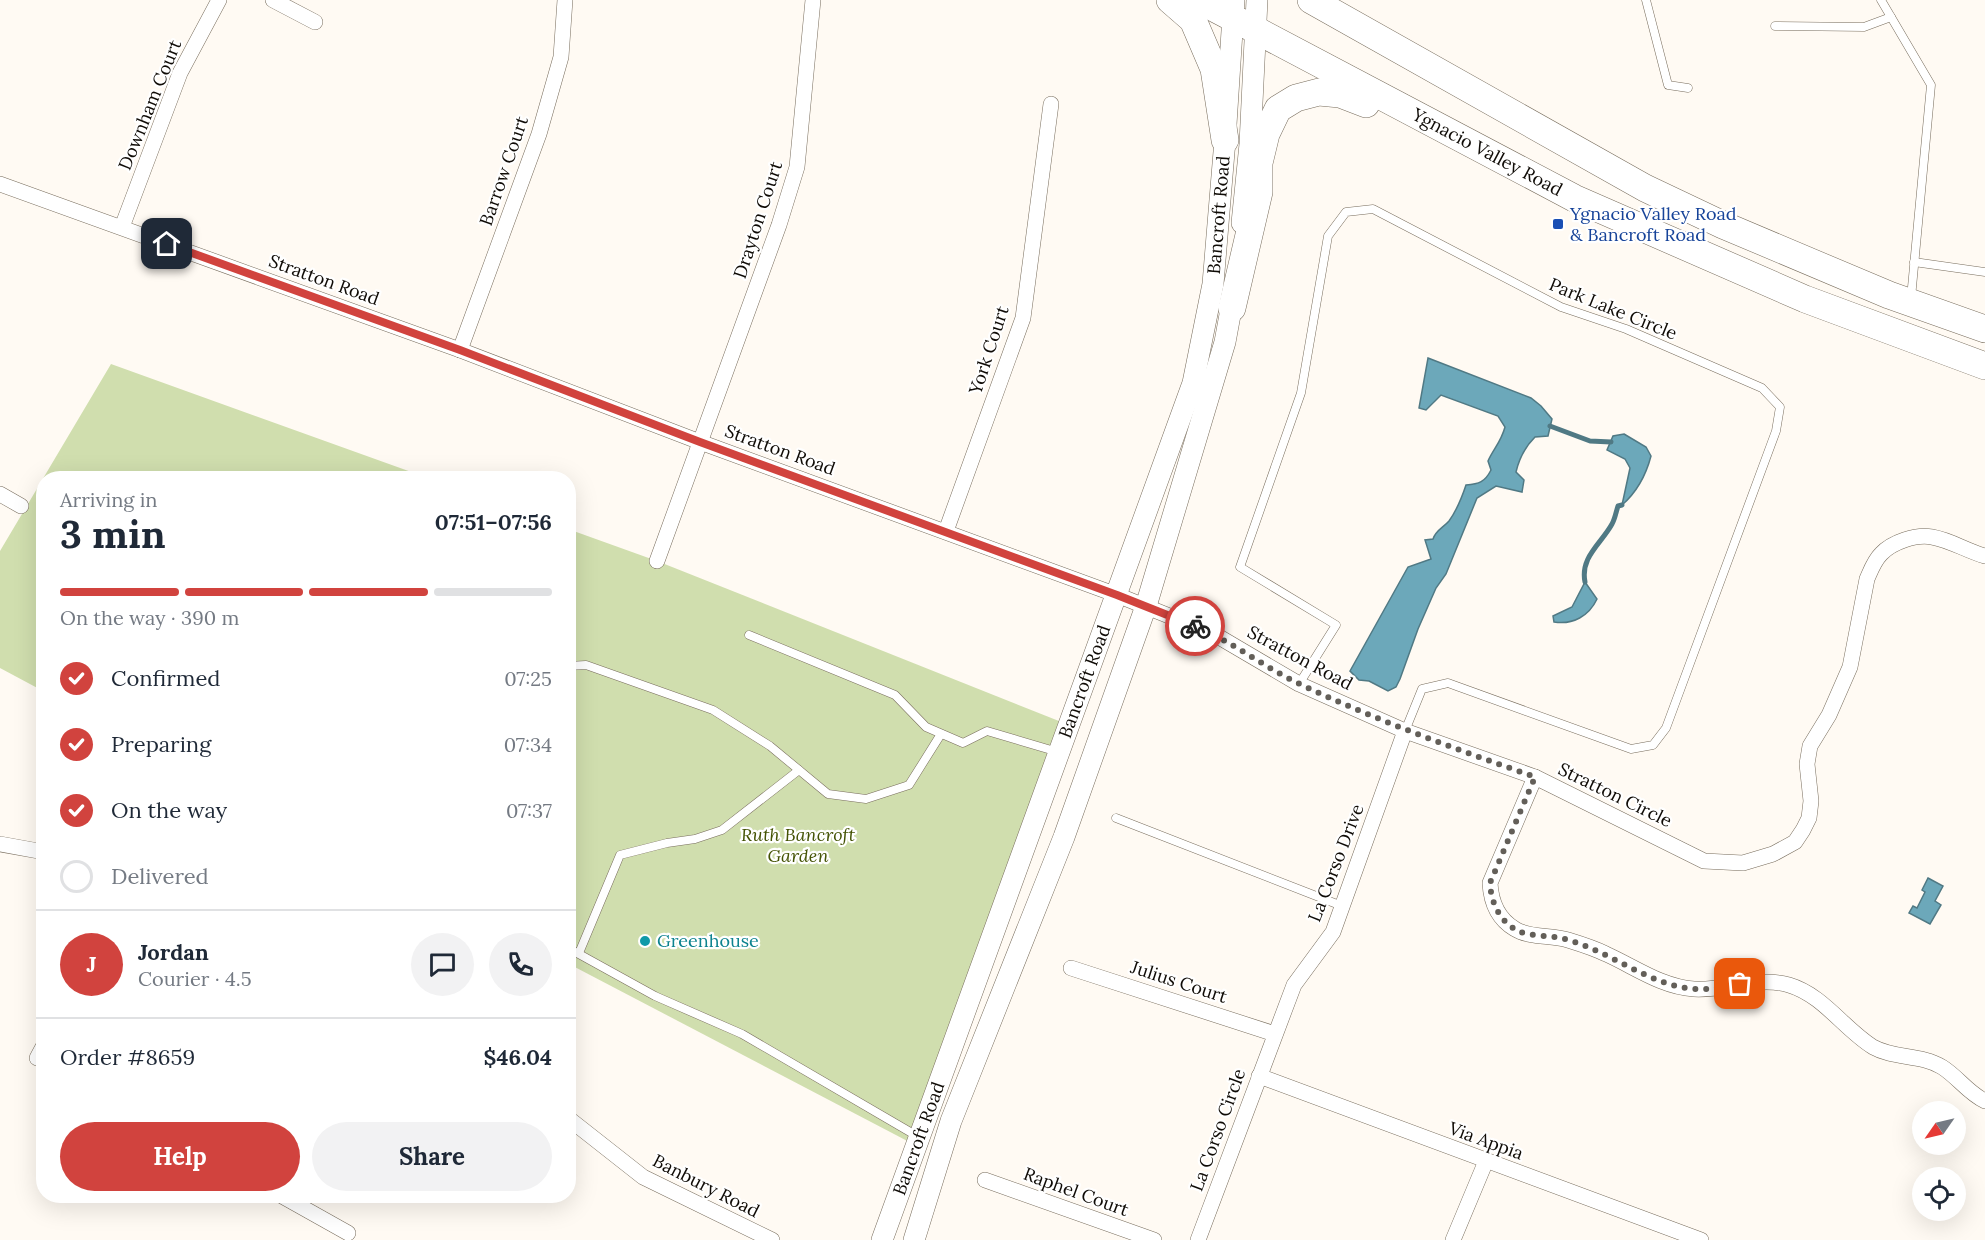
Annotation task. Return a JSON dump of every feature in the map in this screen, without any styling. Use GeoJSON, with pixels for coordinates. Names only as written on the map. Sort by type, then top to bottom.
{"type":"FeatureCollection","features":[{"type":"Feature","properties":{"kind":"highway"},"geometry":{"type":"LineString","coordinates":[[1170,0],[1193,20],[1214,69],[1225,140]]}},
{"type":"Feature","properties":{"kind":"highway","name":"Ygnacio Valley Road"},"geometry":{"type":"LineString","coordinates":[[1199,0],[1241,17],[1465,142],[1574,198],[1804,299],[1985,366]]}},
{"type":"Feature","properties":{"kind":"highway"},"geometry":{"type":"LineString","coordinates":[[1313,1],[1645,188],[1723,225],[1911,302],[1985,329]]}},
{"type":"Feature","properties":{"kind":"highway"},"geometry":{"type":"LineString","coordinates":[[1233,308],[1259,192],[1259,163],[1266,134],[1278,109],[1305,95],[1319,92],[1340,94],[1465,142]]}},
{"type":"Feature","properties":{"kind":"main road","name":"Bancroft Road"},"geometry":{"type":"LineString","coordinates":[[882,1240],[1192,383],[1213,284],[1225,140],[1241,17],[1257,0]]}},
{"type":"Feature","properties":{"kind":"main road","name":"Bancroft Road"},"geometry":{"type":"LineString","coordinates":[[914,1240],[951,1121],[1064,837],[1146,606],[1225,342],[1233,308],[1250,144],[1241,17]]}},
{"type":"Feature","properties":{"kind":"street","name":"Downham Court"},"geometry":{"type":"LineString","coordinates":[[122,227],[180,73],[219,0]]}},
{"type":"Feature","properties":{"kind":"street"},"geometry":{"type":"LineString","coordinates":[[273,0],[315,22]]}},
{"type":"Feature","properties":{"kind":"street","name":"Barrow Court"},"geometry":{"type":"LineString","coordinates":[[460,350],[539,134],[561,57],[565,0]]}},
{"type":"Feature","properties":{"kind":"street","name":"Drayton Court"},"geometry":{"type":"LineString","coordinates":[[657,561],[779,225],[797,167],[813,0]]}},
{"type":"Feature","properties":{"kind":"street","name":"York Court"},"geometry":{"type":"LineString","coordinates":[[946,531],[1023,318],[1051,104]]}},
{"type":"Feature","properties":{"kind":"street","name":"Stratton Road"},"geometry":{"type":"LineString","coordinates":[[0,184],[460,350],[700,442],[1146,606],[1214,634],[1299,684],[1406,731],[1535,777]]}},
{"type":"Feature","properties":{"kind":"street"},"geometry":{"type":"LineString","coordinates":[[0,494],[21,507]]}},
{"type":"Feature","properties":{"kind":"street","name":"Stratton Circle"},"geometry":{"type":"LineString","coordinates":[[1985,556],[1932,537],[1917,536],[1889,547],[1881,554],[1867,579],[1850,667],[1829,716],[1810,746],[1807,764],[1811,801],[1809,818],[1795,842],[1773,854],[1743,863],[1704,861],[1535,777],[1490,883],[1491,895],[1497,910],[1506,923],[1517,931],[1566,939],[1604,953],[1654,978],[1676,986],[1696,989],[1759,982],[1790,985],[1819,1002],[1875,1048],[1892,1054],[1924,1059],[1942,1067],[1985,1101]]}},
{"type":"Feature","properties":{"kind":"street","name":"La Corso Drive"},"geometry":{"type":"LineString","coordinates":[[1275,1034],[1294,985],[1333,932],[1406,731]]}},
{"type":"Feature","properties":{"kind":"street"},"geometry":{"type":"LineString","coordinates":[[0,844],[36,851]]}},
{"type":"Feature","properties":{"kind":"street","name":"Julius Court"},"geometry":{"type":"LineString","coordinates":[[1071,968],[1275,1034]]}},
{"type":"Feature","properties":{"kind":"street","name":"La Corso Circle"},"geometry":{"type":"LineString","coordinates":[[1198,1240],[1275,1034]]}},
{"type":"Feature","properties":{"kind":"street","name":"Via Appia"},"geometry":{"type":"LineString","coordinates":[[1259,1077],[1701,1240]]}},
{"type":"Feature","properties":{"kind":"street","name":"Banbury Road"},"geometry":{"type":"LineString","coordinates":[[576,1124],[643,1177],[772,1240]]}},
{"type":"Feature","properties":{"kind":"street"},"geometry":{"type":"LineString","coordinates":[[1454,1240],[1486,1161]]}},
{"type":"Feature","properties":{"kind":"street","name":"Raphel Court"},"geometry":{"type":"LineString","coordinates":[[985,1180],[1154,1240]]}},
{"type":"Feature","properties":{"kind":"street"},"geometry":{"type":"LineString","coordinates":[[294,1203],[348,1233]]}},
{"type":"Feature","properties":{"kind":"lane"},"geometry":{"type":"LineString","coordinates":[[1646,0],[1668,85],[1688,88]]}},
{"type":"Feature","properties":{"kind":"lane"},"geometry":{"type":"LineString","coordinates":[[1881,0],[1930,85],[1911,302]]}},
{"type":"Feature","properties":{"kind":"lane"},"geometry":{"type":"LineString","coordinates":[[1776,26],[1864,27],[1891,17]]}},
{"type":"Feature","properties":{"kind":"lane","name":"Park Lake Circle"},"geometry":{"type":"LineString","coordinates":[[1299,684],[1336,625],[1240,567],[1301,393],[1328,236],[1346,212],[1373,208],[1561,307],[1626,329],[1762,388],[1780,407],[1776,431],[1666,728],[1653,745],[1631,749],[1448,683],[1422,689],[1406,731]]}},
{"type":"Feature","properties":{"kind":"lane"},"geometry":{"type":"LineString","coordinates":[[1914,262],[1985,272]]}},
{"type":"Feature","properties":{"kind":"lane"},"geometry":{"type":"LineString","coordinates":[[750,635],[895,695],[926,727],[963,743],[987,731],[1059,753]]}},
{"type":"Feature","properties":{"kind":"lane"},"geometry":{"type":"LineString","coordinates":[[576,666],[586,665],[713,710],[770,746],[828,794],[866,799],[909,785],[941,734]]}},
{"type":"Feature","properties":{"kind":"lane"},"geometry":{"type":"LineString","coordinates":[[579,953],[621,855],[667,843],[695,839],[722,830],[799,770]]}},
{"type":"Feature","properties":{"kind":"lane"},"geometry":{"type":"LineString","coordinates":[[1116,818],[1342,906]]}},
{"type":"Feature","properties":{"kind":"lane"},"geometry":{"type":"LineString","coordinates":[[576,952],[655,996],[742,1034],[918,1137]]}},
{"type":"Feature","properties":{"kind":"green space"},"geometry":{"type":"Polygon","coordinates":[[[111,364],[409,471],[47,471],[111,364]]]}},
{"type":"Feature","properties":{"kind":"green space"},"geometry":{"type":"Polygon","coordinates":[[[36,490],[36,687],[0,668],[0,551],[36,490]]]}},
{"type":"Feature","properties":{"kind":"green space","name":"Ruth Bancroft Garden"},"geometry":{"type":"Polygon","coordinates":[[[576,532],[657,561],[1069,725],[915,1145],[576,968],[576,532]]]}},
{"type":"Feature","properties":{"kind":"water"},"geometry":{"type":"Polygon","coordinates":[[[1428,358],[1531,398],[1552,419],[1548,436],[1535,437],[1521,458],[1516,472],[1524,480],[1522,492],[1496,486],[1477,498],[1446,574],[1436,588],[1418,629],[1400,679],[1396,687],[1388,691],[1369,681],[1359,680],[1350,671],[1408,567],[1431,559],[1425,540],[1433,539],[1449,521],[1466,485],[1481,482],[1489,474],[1491,470],[1488,461],[1505,427],[1498,416],[1441,395],[1426,410],[1419,408],[1428,358]]]}},
{"type":"Feature","properties":{"kind":"water"},"geometry":{"type":"Polygon","coordinates":[[[1624,434],[1646,447],[1651,456],[1640,483],[1622,505],[1630,468],[1625,459],[1607,450],[1613,436],[1624,434]]]}},
{"type":"Feature","properties":{"kind":"water"},"geometry":{"type":"Polygon","coordinates":[[[1585,582],[1597,599],[1594,605],[1585,615],[1574,621],[1554,622],[1553,616],[1572,607],[1585,582]]]}},
{"type":"Feature","properties":{"kind":"water"},"geometry":{"type":"Polygon","coordinates":[[[1928,878],[1943,886],[1935,901],[1941,905],[1930,924],[1909,913],[1913,906],[1917,908],[1925,892],[1922,890],[1928,878]]]}},
{"type":"Feature","properties":{"kind":"waterway"},"geometry":{"type":"LineString","coordinates":[[1550,426],[1590,441],[1611,442]]}},
{"type":"Feature","properties":{"kind":"waterway"},"geometry":{"type":"LineString","coordinates":[[1585,582],[1584,573],[1588,558],[1612,524],[1618,506],[1622,505]]}},
{"type":"Feature","properties":{"kind":"way so far"},"geometry":{"type":"LineString","coordinates":[[1195,626],[1214,634],[1299,684],[1406,731],[1535,777],[1490,883],[1491,895],[1497,910],[1506,923],[1517,931],[1566,939],[1604,953],[1654,978],[1676,986],[1696,989],[1740,984]]}},
{"type":"Feature","properties":{"kind":"place","name":"Ygnacio Valley Road & Bancroft Road"},"geometry":{"type":"Point","coordinates":[1558,224]}},
{"type":"Feature","properties":{"kind":"place","name":"Greenhouse"},"geometry":{"type":"Point","coordinates":[645,941]}},
{"type":"Feature","properties":{"kind":"route"},"geometry":{"type":"LineString","coordinates":[[167,244],[460,350],[1195,626]]}}]}
